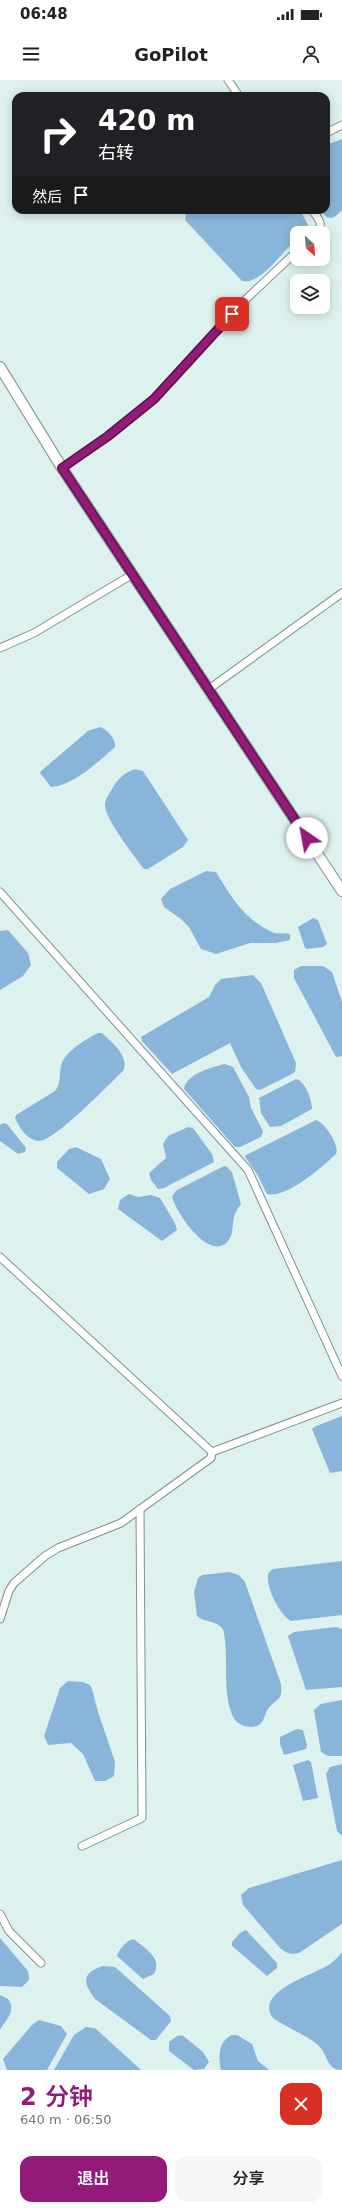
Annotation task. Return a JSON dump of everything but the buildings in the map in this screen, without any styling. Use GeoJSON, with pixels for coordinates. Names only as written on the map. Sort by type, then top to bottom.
{"type":"FeatureCollection","features":[{"type":"Feature","properties":{"kind":"street"},"geometry":{"type":"LineString","coordinates":[[228,80],[236,92]]}},
{"type":"Feature","properties":{"kind":"street"},"geometry":{"type":"LineString","coordinates":[[330,131],[342,125]]}},
{"type":"Feature","properties":{"kind":"street"},"geometry":{"type":"LineString","coordinates":[[315,214],[321,223],[320,226]]}},
{"type":"Feature","properties":{"kind":"street"},"geometry":{"type":"LineString","coordinates":[[62,468],[108,436],[154,399],[242,303],[290,258]]}},
{"type":"Feature","properties":{"kind":"street"},"geometry":{"type":"LineString","coordinates":[[0,367],[62,468],[210,689],[342,891]]}},
{"type":"Feature","properties":{"kind":"street"},"geometry":{"type":"LineString","coordinates":[[0,648],[34,632],[133,574]]}},
{"type":"Feature","properties":{"kind":"street"},"geometry":{"type":"LineString","coordinates":[[210,689],[342,593]]}},
{"type":"Feature","properties":{"kind":"street"},"geometry":{"type":"LineString","coordinates":[[0,892],[248,1170],[342,1376]]}},
{"type":"Feature","properties":{"kind":"street"},"geometry":{"type":"LineString","coordinates":[[0,1257],[212,1452]]}},
{"type":"Feature","properties":{"kind":"street"},"geometry":{"type":"LineString","coordinates":[[212,1452],[342,1403]]}},
{"type":"Feature","properties":{"kind":"street"},"geometry":{"type":"LineString","coordinates":[[0,1619],[9,1591],[14,1583],[45,1556],[58,1548],[121,1523],[211,1458],[212,1452]]}},
{"type":"Feature","properties":{"kind":"street"},"geometry":{"type":"LineString","coordinates":[[82,1846],[142,1818],[140,1509]]}},
{"type":"Feature","properties":{"kind":"street"},"geometry":{"type":"LineString","coordinates":[[0,1914],[9,1931],[41,1963]]}},
{"type":"Feature","properties":{"kind":"water"},"geometry":{"type":"Polygon","coordinates":[[[342,139],[342,210],[334,217],[329,218],[324,214],[330,214],[330,144],[342,139]]]}},
{"type":"Feature","properties":{"kind":"water"},"geometry":{"type":"Polygon","coordinates":[[[186,214],[302,214],[308,225],[290,226],[290,246],[264,273],[249,281],[242,281],[185,220],[186,214]]]}},
{"type":"Feature","properties":{"kind":"water"},"geometry":{"type":"Polygon","coordinates":[[[100,727],[110,735],[114,741],[115,747],[94,766],[77,778],[59,786],[51,787],[40,773],[41,771],[88,731],[100,727]]]}},
{"type":"Feature","properties":{"kind":"water"},"geometry":{"type":"Polygon","coordinates":[[[135,769],[143,771],[188,840],[183,847],[148,869],[144,869],[121,838],[106,811],[105,805],[107,797],[119,779],[124,774],[135,769]]]}},
{"type":"Feature","properties":{"kind":"water"},"geometry":{"type":"Polygon","coordinates":[[[206,871],[216,872],[233,899],[254,921],[274,933],[290,934],[290,940],[276,943],[250,943],[216,954],[201,949],[189,927],[181,919],[164,907],[161,899],[170,889],[206,871]]]}},
{"type":"Feature","properties":{"kind":"water"},"geometry":{"type":"Polygon","coordinates":[[[313,918],[318,920],[327,944],[323,947],[307,949],[305,948],[298,927],[313,918]]]}},
{"type":"Feature","properties":{"kind":"water"},"geometry":{"type":"Polygon","coordinates":[[[8,930],[28,953],[31,965],[23,976],[0,990],[0,931],[8,930]]]}},
{"type":"Feature","properties":{"kind":"water"},"geometry":{"type":"Polygon","coordinates":[[[301,966],[323,966],[332,972],[342,1002],[342,1056],[336,1057],[294,978],[294,970],[301,966]]]}},
{"type":"Feature","properties":{"kind":"water"},"geometry":{"type":"Polygon","coordinates":[[[253,975],[261,983],[296,1063],[295,1072],[292,1074],[260,1090],[256,1089],[241,1067],[230,1043],[172,1074],[142,1041],[141,1037],[209,997],[215,985],[221,979],[253,975]]]}},
{"type":"Feature","properties":{"kind":"water"},"geometry":{"type":"Polygon","coordinates":[[[98,1033],[102,1033],[118,1049],[124,1059],[124,1070],[57,1132],[39,1141],[27,1136],[19,1126],[15,1118],[16,1115],[55,1091],[59,1082],[61,1066],[66,1056],[82,1042],[98,1033]]]}},
{"type":"Feature","properties":{"kind":"water"},"geometry":{"type":"Polygon","coordinates":[[[225,1064],[233,1067],[249,1097],[251,1108],[263,1131],[261,1137],[240,1147],[235,1147],[184,1089],[189,1079],[194,1075],[207,1069],[225,1064]]]}},
{"type":"Feature","properties":{"kind":"water"},"geometry":{"type":"Polygon","coordinates":[[[296,1079],[299,1080],[305,1087],[311,1101],[312,1109],[281,1126],[270,1127],[261,1113],[259,1098],[296,1079]]]}},
{"type":"Feature","properties":{"kind":"water"},"geometry":{"type":"Polygon","coordinates":[[[316,1120],[327,1129],[334,1140],[337,1150],[336,1154],[313,1174],[293,1187],[284,1192],[267,1194],[257,1174],[245,1157],[246,1155],[316,1120]]]}},
{"type":"Feature","properties":{"kind":"water"},"geometry":{"type":"Polygon","coordinates":[[[3,1123],[7,1124],[26,1148],[25,1152],[18,1154],[0,1141],[0,1125],[3,1123]]]}},
{"type":"Feature","properties":{"kind":"water"},"geometry":{"type":"Polygon","coordinates":[[[188,1127],[193,1128],[212,1154],[214,1162],[164,1188],[158,1189],[151,1180],[149,1173],[166,1158],[163,1144],[168,1136],[188,1127]]]}},
{"type":"Feature","properties":{"kind":"water"},"geometry":{"type":"Polygon","coordinates":[[[76,1147],[101,1159],[110,1179],[104,1189],[89,1194],[57,1168],[57,1162],[69,1149],[76,1147]]]}},
{"type":"Feature","properties":{"kind":"water"},"geometry":{"type":"Polygon","coordinates":[[[224,1166],[232,1172],[241,1204],[234,1215],[232,1232],[228,1241],[221,1246],[212,1246],[203,1241],[186,1223],[179,1213],[172,1196],[177,1190],[224,1166]]]}},
{"type":"Feature","properties":{"kind":"water"},"geometry":{"type":"Polygon","coordinates":[[[129,1194],[138,1197],[151,1195],[160,1198],[175,1223],[177,1230],[162,1241],[118,1209],[120,1200],[129,1194]]]}},
{"type":"Feature","properties":{"kind":"water"},"geometry":{"type":"Polygon","coordinates":[[[342,1416],[342,1471],[330,1473],[312,1429],[342,1416]]]}},
{"type":"Feature","properties":{"kind":"water"},"geometry":{"type":"Polygon","coordinates":[[[342,1561],[342,1615],[291,1621],[282,1613],[270,1591],[268,1584],[269,1572],[273,1569],[342,1561]]]}},
{"type":"Feature","properties":{"kind":"water"},"geometry":{"type":"Polygon","coordinates":[[[229,1572],[239,1575],[245,1582],[281,1684],[280,1697],[268,1709],[261,1723],[254,1727],[238,1723],[233,1717],[229,1707],[226,1685],[226,1651],[223,1629],[217,1624],[203,1620],[197,1616],[194,1592],[198,1578],[202,1575],[229,1572]]]}},
{"type":"Feature","properties":{"kind":"water"},"geometry":{"type":"Polygon","coordinates":[[[336,1627],[342,1629],[342,1687],[306,1690],[288,1636],[294,1632],[336,1627]]]}},
{"type":"Feature","properties":{"kind":"water"},"geometry":{"type":"Polygon","coordinates":[[[68,1681],[83,1682],[90,1685],[92,1689],[115,1762],[114,1776],[105,1781],[95,1781],[83,1754],[71,1743],[48,1745],[44,1736],[60,1688],[68,1681]]]}},
{"type":"Feature","properties":{"kind":"water"},"geometry":{"type":"Polygon","coordinates":[[[342,1700],[342,1756],[328,1756],[321,1752],[314,1710],[321,1704],[342,1700]]]}},
{"type":"Feature","properties":{"kind":"water"},"geometry":{"type":"Polygon","coordinates":[[[297,1729],[303,1730],[307,1745],[306,1749],[284,1755],[280,1744],[280,1737],[297,1729]]]}},
{"type":"Feature","properties":{"kind":"water"},"geometry":{"type":"Polygon","coordinates":[[[308,1760],[311,1762],[318,1798],[303,1801],[293,1765],[308,1760]]]}},
{"type":"Feature","properties":{"kind":"water"},"geometry":{"type":"Polygon","coordinates":[[[342,1764],[342,1836],[337,1831],[326,1774],[330,1767],[342,1764]]]}},
{"type":"Feature","properties":{"kind":"water"},"geometry":{"type":"Polygon","coordinates":[[[342,1860],[342,1924],[299,1953],[289,1953],[280,1948],[243,1905],[241,1895],[249,1888],[342,1860]]]}},
{"type":"Feature","properties":{"kind":"water"},"geometry":{"type":"Polygon","coordinates":[[[246,1930],[277,1963],[277,1968],[267,1976],[232,1946],[232,1942],[240,1933],[246,1930]]]}},
{"type":"Feature","properties":{"kind":"water"},"geometry":{"type":"Polygon","coordinates":[[[0,1938],[28,1971],[29,1980],[22,1987],[0,1986],[0,1938]]]}},
{"type":"Feature","properties":{"kind":"water"},"geometry":{"type":"Polygon","coordinates":[[[134,1939],[152,1954],[156,1963],[154,1974],[143,1979],[117,1956],[124,1945],[134,1939]]]}},
{"type":"Feature","properties":{"kind":"water"},"geometry":{"type":"Polygon","coordinates":[[[342,1952],[342,2070],[333,2068],[328,2062],[323,2051],[316,2043],[273,2018],[269,2009],[271,2001],[277,1993],[296,1981],[329,1965],[342,1952]]]}},
{"type":"Feature","properties":{"kind":"water"},"geometry":{"type":"Polygon","coordinates":[[[103,1966],[115,1967],[170,2016],[171,2021],[156,2040],[151,2040],[95,1999],[88,1988],[86,1979],[91,1972],[103,1966]]]}},
{"type":"Feature","properties":{"kind":"water"},"geometry":{"type":"Polygon","coordinates":[[[0,1995],[8,1999],[11,2011],[0,2030],[0,1995]]]}},
{"type":"Feature","properties":{"kind":"water"},"geometry":{"type":"Polygon","coordinates":[[[39,2020],[61,2026],[67,2034],[47,2070],[7,2070],[3,2059],[32,2025],[39,2020]]]}},
{"type":"Feature","properties":{"kind":"water"},"geometry":{"type":"Polygon","coordinates":[[[86,2027],[95,2028],[141,2070],[54,2070],[74,2035],[86,2027]]]}},
{"type":"Feature","properties":{"kind":"water"},"geometry":{"type":"Polygon","coordinates":[[[182,2035],[203,2052],[209,2062],[204,2069],[194,2070],[169,2051],[169,2042],[177,2036],[182,2035]]]}},
{"type":"Feature","properties":{"kind":"water"},"geometry":{"type":"Polygon","coordinates":[[[232,2035],[237,2035],[252,2044],[258,2061],[269,2070],[221,2070],[219,2060],[220,2050],[224,2041],[232,2035]]]}},
{"type":"Feature","properties":{"kind":"route"},"geometry":{"type":"LineString","coordinates":[[232,314],[154,399],[108,436],[62,468],[210,689],[307,838]]}}]}
